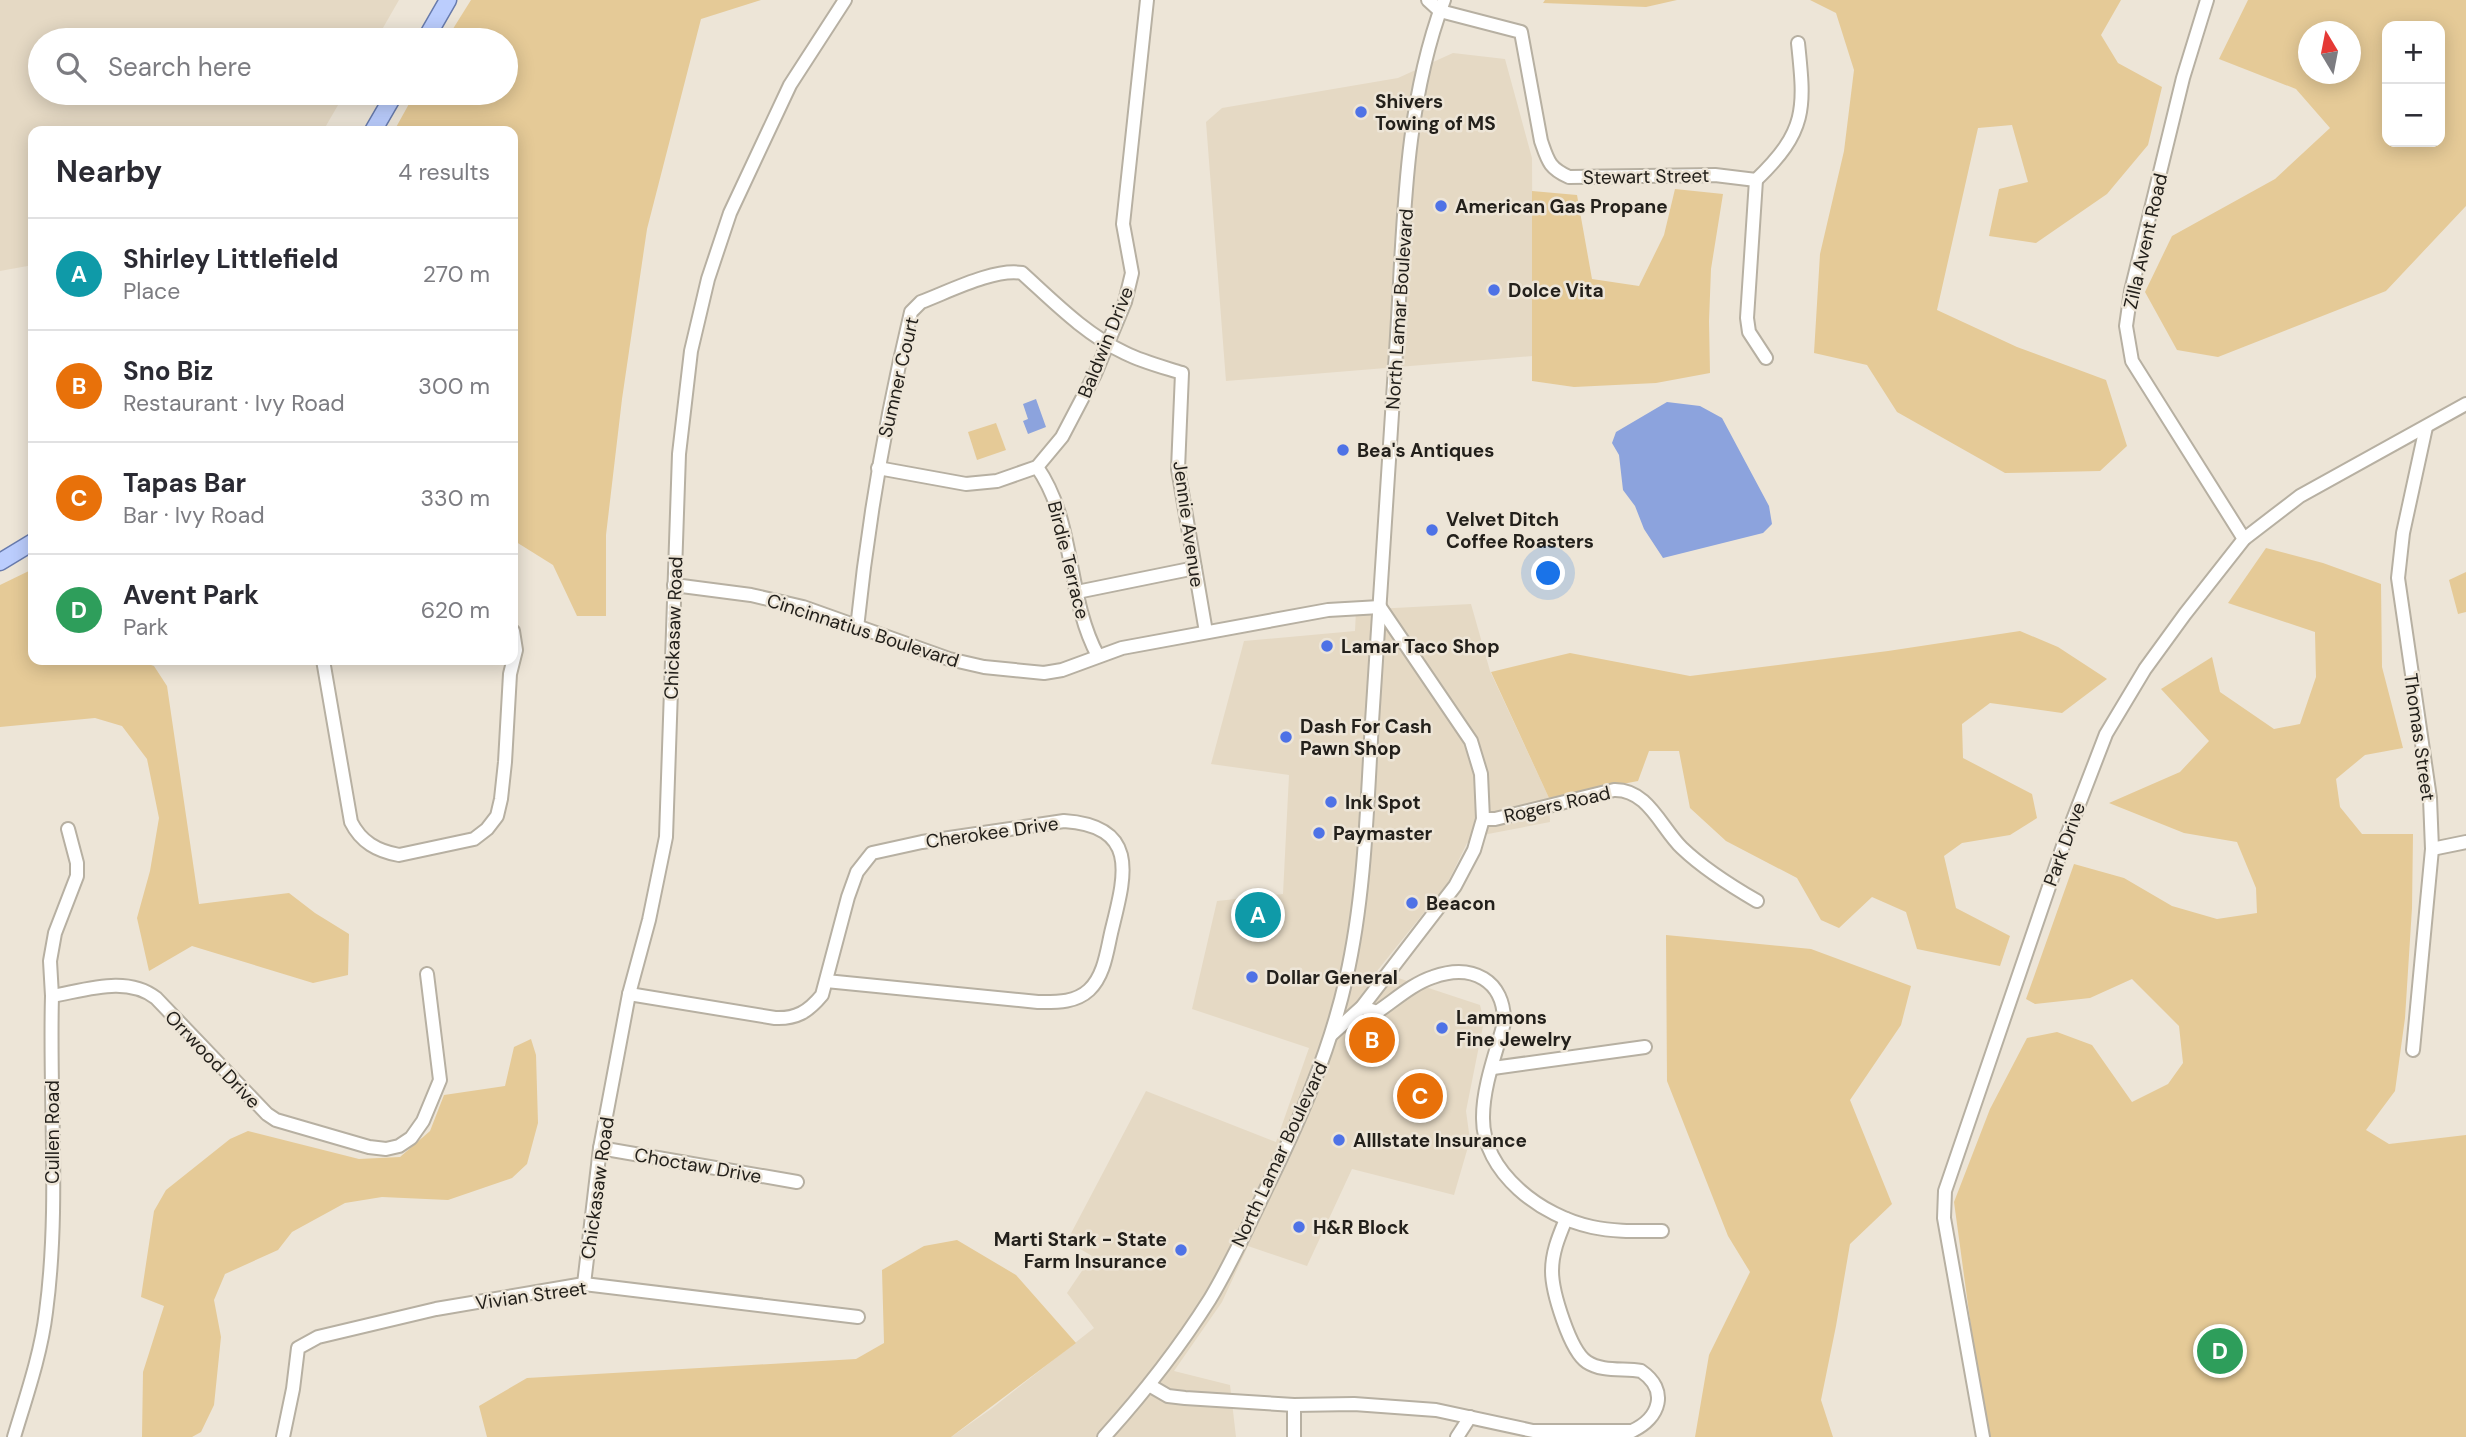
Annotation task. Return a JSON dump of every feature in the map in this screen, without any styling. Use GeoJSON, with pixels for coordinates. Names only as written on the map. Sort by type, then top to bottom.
{"type":"FeatureCollection","features":[{"type":"Feature","properties":{"kind":"main road"},"geometry":{"type":"LineString","coordinates":[[432,28],[448,0]]}},
{"type":"Feature","properties":{"kind":"main road"},"geometry":{"type":"LineString","coordinates":[[376,126],[388,105]]}},
{"type":"Feature","properties":{"kind":"main road"},"geometry":{"type":"LineString","coordinates":[[0,562],[28,545]]}},
{"type":"Feature","properties":{"kind":"street","name":"Chickasaw Road"},"geometry":{"type":"LineString","coordinates":[[584,1284],[600,1148],[629,994],[649,920],[666,837],[679,454],[691,351],[708,279],[730,213],[790,85],[845,0]]}},
{"type":"Feature","properties":{"kind":"street","name":"Baldwin Drive"},"geometry":{"type":"LineString","coordinates":[[1037,467],[1062,437],[1095,374],[1125,302],[1132,273],[1123,224],[1147,0]]}},
{"type":"Feature","properties":{"kind":"street"},"geometry":{"type":"LineString","coordinates":[[1428,0],[1442,5]]}},
{"type":"Feature","properties":{"kind":"street","name":"Zilla Avent Road"},"geometry":{"type":"LineString","coordinates":[[2207,0],[2183,78],[2131,291],[2126,326],[2132,361],[2244,539]]}},
{"type":"Feature","properties":{"kind":"street","name":"Stewart Street"},"geometry":{"type":"LineString","coordinates":[[1442,5],[1521,32],[1541,141],[1547,159],[1555,171],[1569,177],[1715,175],[1756,180]]}},
{"type":"Feature","properties":{"kind":"street","name":"North Lamar Boulevard"},"geometry":{"type":"LineString","coordinates":[[1104,1437],[1149,1385],[1211,1296],[1239,1245],[1318,1077],[1353,944],[1365,826],[1408,165],[1423,63],[1442,5]]}},
{"type":"Feature","properties":{"kind":"street"},"geometry":{"type":"LineString","coordinates":[[1766,358],[1749,332],[1747,318],[1756,180],[1786,148],[1799,120],[1802,103],[1798,43]]}},
{"type":"Feature","properties":{"kind":"street","name":"Sumner Court"},"geometry":{"type":"LineString","coordinates":[[857,628],[863,561],[878,468],[911,312],[921,302],[1000,273],[1022,273],[1072,319],[1107,343],[1143,360],[1182,373]]}},
{"type":"Feature","properties":{"kind":"street","name":"Jennie Avenue"},"geometry":{"type":"LineString","coordinates":[[1182,373],[1178,469],[1206,632]]}},
{"type":"Feature","properties":{"kind":"street","name":"Park Drive"},"geometry":{"type":"LineString","coordinates":[[1983,1437],[1944,1218],[1945,1191],[2064,843],[2106,734],[2149,663],[2244,539],[2300,496],[2466,404]]}},
{"type":"Feature","properties":{"kind":"street","name":"Thomas Street"},"geometry":{"type":"LineString","coordinates":[[2413,1050],[2432,849],[2430,798],[2398,578],[2403,533],[2426,427]]}},
{"type":"Feature","properties":{"kind":"street"},"geometry":{"type":"LineString","coordinates":[[878,468],[977,484],[1009,478],[1037,467]]}},
{"type":"Feature","properties":{"kind":"street","name":"Birdie Terrace"},"geometry":{"type":"LineString","coordinates":[[1037,467],[1054,495],[1077,592],[1091,642],[1098,656]]}},
{"type":"Feature","properties":{"kind":"street"},"geometry":{"type":"LineString","coordinates":[[1077,592],[1195,568]]}},
{"type":"Feature","properties":{"kind":"street","name":"Cincinnatius Boulevard"},"geometry":{"type":"LineString","coordinates":[[674,585],[751,595],[803,607],[949,659],[1044,673],[1062,670],[1122,648],[1328,610],[1380,607]]}},
{"type":"Feature","properties":{"kind":"street"},"geometry":{"type":"LineString","coordinates":[[1331,1034],[1362,1007],[1455,886],[1474,850],[1483,819],[1481,774],[1471,741],[1380,607]]}},
{"type":"Feature","properties":{"kind":"street"},"geometry":{"type":"LineString","coordinates":[[324,665],[351,822],[364,841],[387,853],[399,855],[474,839],[487,829],[497,816],[505,762],[512,665]]}},
{"type":"Feature","properties":{"kind":"street","name":"Rogers Road"},"geometry":{"type":"LineString","coordinates":[[1483,819],[1495,819],[1614,790],[1629,792],[1642,800],[1680,846],[1729,885],[1757,901]]}},
{"type":"Feature","properties":{"kind":"street","name":"Cherokee Drive"},"geometry":{"type":"LineString","coordinates":[[629,994],[775,1018],[790,1018],[811,1008],[822,995],[856,872],[872,853],[922,842],[1064,821],[1086,823],[1097,828],[1110,837],[1119,850],[1124,864],[1122,887],[1100,976],[1089,990],[1076,998],[1061,1002],[1038,1002],[826,981]]}},
{"type":"Feature","properties":{"kind":"street","name":"Cullen Road"},"geometry":{"type":"LineString","coordinates":[[14,1437],[46,1313],[53,1204],[50,961],[55,933],[77,876],[77,863],[68,829]]}},
{"type":"Feature","properties":{"kind":"street"},"geometry":{"type":"LineString","coordinates":[[2432,849],[2466,842]]}},
{"type":"Feature","properties":{"kind":"street"},"geometry":{"type":"LineString","coordinates":[[1362,1007],[1377,1012],[1416,985],[1433,977],[1460,972],[1486,979],[1502,999],[1504,1023],[1484,1098],[1482,1120],[1492,1153],[1511,1182],[1534,1201],[1566,1219],[1611,1230],[1662,1231]]}},
{"type":"Feature","properties":{"kind":"street","name":"Orrwood Drive"},"geometry":{"type":"LineString","coordinates":[[52,996],[114,985],[144,989],[276,1120],[369,1147],[386,1149],[399,1146],[411,1138],[423,1121],[440,1080],[426,974]]}},
{"type":"Feature","properties":{"kind":"street"},"geometry":{"type":"LineString","coordinates":[[1493,1069],[1645,1047]]}},
{"type":"Feature","properties":{"kind":"street","name":"Choctaw Drive"},"geometry":{"type":"LineString","coordinates":[[600,1148],[797,1182]]}},
{"type":"Feature","properties":{"kind":"street"},"geometry":{"type":"LineString","coordinates":[[1149,1385],[1168,1396],[1294,1405],[1390,1406],[1436,1410],[1533,1431],[1632,1431],[1645,1425],[1653,1417],[1658,1396],[1656,1386],[1641,1371],[1594,1366],[1579,1355],[1572,1344],[1552,1272],[1555,1246],[1566,1219]]}},
{"type":"Feature","properties":{"kind":"street","name":"Vivian Street"},"geometry":{"type":"LineString","coordinates":[[283,1437],[298,1348],[318,1338],[436,1309],[584,1284],[858,1317]]}},
{"type":"Feature","properties":{"kind":"street"},"geometry":{"type":"LineString","coordinates":[[1294,1405],[1294,1437]]}},
{"type":"Feature","properties":{"kind":"street"},"geometry":{"type":"LineString","coordinates":[[1457,1437],[1470,1417]]}},
{"type":"Feature","properties":{"kind":"shaded area"},"geometry":{"type":"Polygon","coordinates":[[[0,0],[399,0],[383,28],[28,28],[28,105],[338,105],[326,126],[28,126],[28,266],[0,271],[0,0]]]}},
{"type":"Feature","properties":{"kind":"shaded area"},"geometry":{"type":"Polygon","coordinates":[[[471,0],[761,0],[701,19],[647,229],[622,399],[606,535],[606,616],[577,616],[553,565],[518,543],[518,126],[397,126],[408,105],[518,105],[518,28],[454,28],[471,0]]]}},
{"type":"Feature","properties":{"kind":"shaded area"},"geometry":{"type":"Polygon","coordinates":[[[1545,0],[1677,0],[1646,7],[1543,3],[1545,0]]]}},
{"type":"Feature","properties":{"kind":"shaded area"},"geometry":{"type":"Polygon","coordinates":[[[1810,0],[2121,0],[2101,35],[2118,63],[2162,87],[2148,145],[2107,194],[2036,243],[1989,236],[1999,189],[2028,182],[2012,125],[1978,128],[1937,310],[2017,347],[2106,380],[2127,446],[2100,471],[2005,473],[1897,412],[1867,365],[1814,353],[1820,254],[1844,151],[1854,70],[1836,13],[1810,0]]]}},
{"type":"Feature","properties":{"kind":"shaded area"},"geometry":{"type":"Polygon","coordinates":[[[2248,0],[2466,0],[2466,206],[2386,291],[2218,357],[2177,350],[2145,292],[2172,236],[2275,179],[2330,128],[2296,89],[2219,59],[2248,0]]]}},
{"type":"Feature","properties":{"kind":"shaded area"},"geometry":{"type":"Polygon","coordinates":[[[1453,53],[1505,59],[1532,158],[1533,356],[1226,381],[1206,122],[1222,108],[1398,78],[1453,53]]]}},
{"type":"Feature","properties":{"kind":"shaded area"},"geometry":{"type":"Polygon","coordinates":[[[1675,189],[1723,194],[1711,269],[1710,373],[1656,383],[1574,387],[1532,381],[1532,191],[1577,195],[1592,279],[1639,286],[1664,235],[1675,189]]]}},
{"type":"Feature","properties":{"kind":"shaded area"},"geometry":{"type":"Polygon","coordinates":[[[996,423],[1006,450],[977,460],[968,432],[996,423]]]}},
{"type":"Feature","properties":{"kind":"shaded area"},"geometry":{"type":"Polygon","coordinates":[[[2266,548],[2323,563],[2381,584],[2382,667],[2403,748],[2365,755],[2336,779],[2340,807],[2362,834],[2413,834],[2412,908],[2405,1018],[2395,1091],[2366,1130],[2389,1144],[2466,1135],[2466,1437],[1986,1437],[1954,1202],[1990,1109],[2027,1038],[2057,1032],[2092,1045],[2132,1102],[2168,1084],[2183,1063],[2179,1026],[2132,979],[2090,998],[2035,1004],[2026,999],[2074,864],[2124,878],[2172,906],[2217,919],[2257,913],[2256,888],[2237,842],[2184,833],[2109,803],[2180,772],[2209,741],[2161,689],[2212,657],[2220,692],[2274,729],[2300,724],[2316,677],[2315,632],[2228,603],[2266,548]]]}},
{"type":"Feature","properties":{"kind":"shaded area"},"geometry":{"type":"Polygon","coordinates":[[[28,571],[28,665],[151,665],[167,686],[199,904],[289,893],[349,934],[348,975],[313,983],[192,946],[149,971],[137,918],[150,871],[159,818],[147,759],[122,726],[95,718],[0,727],[0,585],[28,571]]]}},
{"type":"Feature","properties":{"kind":"shaded area"},"geometry":{"type":"Polygon","coordinates":[[[2466,572],[2466,612],[2458,614],[2449,580],[2466,572]]]}},
{"type":"Feature","properties":{"kind":"shaded area"},"geometry":{"type":"Polygon","coordinates":[[[1471,604],[1490,671],[1549,798],[1550,822],[1488,834],[1467,843],[1447,884],[1377,971],[1480,1005],[1484,1021],[1466,1111],[1470,1140],[1454,1195],[1352,1169],[1307,1266],[1248,1246],[1222,1302],[1174,1371],[1230,1385],[1236,1437],[951,1437],[1094,1328],[1067,1293],[1092,1256],[1067,1241],[1146,1091],[1276,1142],[1309,1048],[1192,1009],[1217,901],[1283,894],[1289,775],[1211,764],[1244,641],[1355,631],[1356,610],[1471,604]]]}},
{"type":"Feature","properties":{"kind":"shaded area"},"geometry":{"type":"Polygon","coordinates":[[[2020,631],[2058,647],[2107,679],[2062,713],[1990,703],[1962,724],[1963,758],[2032,794],[2037,818],[2010,835],[1962,843],[1944,856],[1956,908],[2010,936],[2000,966],[1917,949],[1906,912],[1872,897],[1839,928],[1821,920],[1797,878],[1726,841],[1690,808],[1679,751],[1649,751],[1638,781],[1549,798],[1491,672],[1570,653],[1690,676],[2020,631]]]}},
{"type":"Feature","properties":{"kind":"shaded area"},"geometry":{"type":"Polygon","coordinates":[[[1666,935],[1811,949],[1911,986],[1901,1025],[1850,1100],[1892,1204],[1850,1244],[1821,1400],[1833,1437],[1695,1437],[1709,1355],[1750,1272],[1728,1236],[1667,1081],[1666,935]]]}},
{"type":"Feature","properties":{"kind":"shaded area"},"geometry":{"type":"Polygon","coordinates":[[[531,1039],[536,1055],[538,1123],[527,1164],[512,1178],[448,1200],[382,1197],[345,1203],[292,1232],[278,1250],[225,1274],[214,1300],[221,1337],[214,1405],[201,1432],[192,1437],[142,1437],[143,1372],[164,1306],[141,1297],[154,1211],[166,1190],[230,1139],[248,1131],[359,1159],[400,1157],[430,1131],[444,1095],[505,1086],[514,1047],[531,1039]]]}},
{"type":"Feature","properties":{"kind":"shaded area"},"geometry":{"type":"Polygon","coordinates":[[[957,1240],[1016,1275],[1076,1343],[951,1437],[487,1437],[479,1406],[527,1378],[856,1359],[884,1343],[882,1270],[924,1246],[957,1240]]]}},
{"type":"Feature","properties":{"kind":"water"},"geometry":{"type":"Polygon","coordinates":[[[1036,399],[1046,427],[1028,434],[1023,421],[1028,419],[1023,404],[1036,399]]]}},
{"type":"Feature","properties":{"kind":"water"},"geometry":{"type":"Polygon","coordinates":[[[1667,402],[1700,406],[1722,418],[1769,506],[1772,524],[1763,533],[1663,558],[1644,529],[1635,506],[1623,490],[1619,455],[1612,443],[1616,432],[1667,402]]]}},
{"type":"Feature","properties":{"kind":"place","name":"Shivers Towing of MS"},"geometry":{"type":"Point","coordinates":[1361,112]}},
{"type":"Feature","properties":{"kind":"place","name":"American Gas Propane"},"geometry":{"type":"Point","coordinates":[1441,206]}},
{"type":"Feature","properties":{"kind":"place","name":"Dolce Vita"},"geometry":{"type":"Point","coordinates":[1494,290]}},
{"type":"Feature","properties":{"kind":"place","name":"Bea's Antiques"},"geometry":{"type":"Point","coordinates":[1343,450]}},
{"type":"Feature","properties":{"kind":"place","name":"Velvet Ditch Coffee Roasters"},"geometry":{"type":"Point","coordinates":[1432,530]}},
{"type":"Feature","properties":{"kind":"place","name":"Lamar Taco Shop"},"geometry":{"type":"Point","coordinates":[1327,646]}},
{"type":"Feature","properties":{"kind":"place","name":"Dash For Cash Pawn Shop"},"geometry":{"type":"Point","coordinates":[1286,737]}},
{"type":"Feature","properties":{"kind":"place","name":"Ink Spot"},"geometry":{"type":"Point","coordinates":[1331,802]}},
{"type":"Feature","properties":{"kind":"place","name":"Paymaster"},"geometry":{"type":"Point","coordinates":[1319,833]}},
{"type":"Feature","properties":{"kind":"place","name":"Beacon"},"geometry":{"type":"Point","coordinates":[1412,903]}},
{"type":"Feature","properties":{"kind":"place","name":"Shirley Littlefield"},"geometry":{"type":"Point","coordinates":[1258,915]}},
{"type":"Feature","properties":{"kind":"place","name":"Dollar General"},"geometry":{"type":"Point","coordinates":[1252,977]}},
{"type":"Feature","properties":{"kind":"place","name":"Lammons Fine Jewelry"},"geometry":{"type":"Point","coordinates":[1442,1028]}},
{"type":"Feature","properties":{"kind":"place","name":"Sno Biz"},"geometry":{"type":"Point","coordinates":[1372,1040]}},
{"type":"Feature","properties":{"kind":"place","name":"Tapas Bar"},"geometry":{"type":"Point","coordinates":[1420,1096]}},
{"type":"Feature","properties":{"kind":"place","name":"Alllstate Insurance"},"geometry":{"type":"Point","coordinates":[1339,1140]}},
{"type":"Feature","properties":{"kind":"place","name":"H&R Block"},"geometry":{"type":"Point","coordinates":[1299,1227]}},
{"type":"Feature","properties":{"kind":"place","name":"Marti Stark - State Farm Insurance"},"geometry":{"type":"Point","coordinates":[1181,1250]}},
{"type":"Feature","properties":{"kind":"place","name":"Avent Park"},"geometry":{"type":"Point","coordinates":[2220,1351]}}]}
